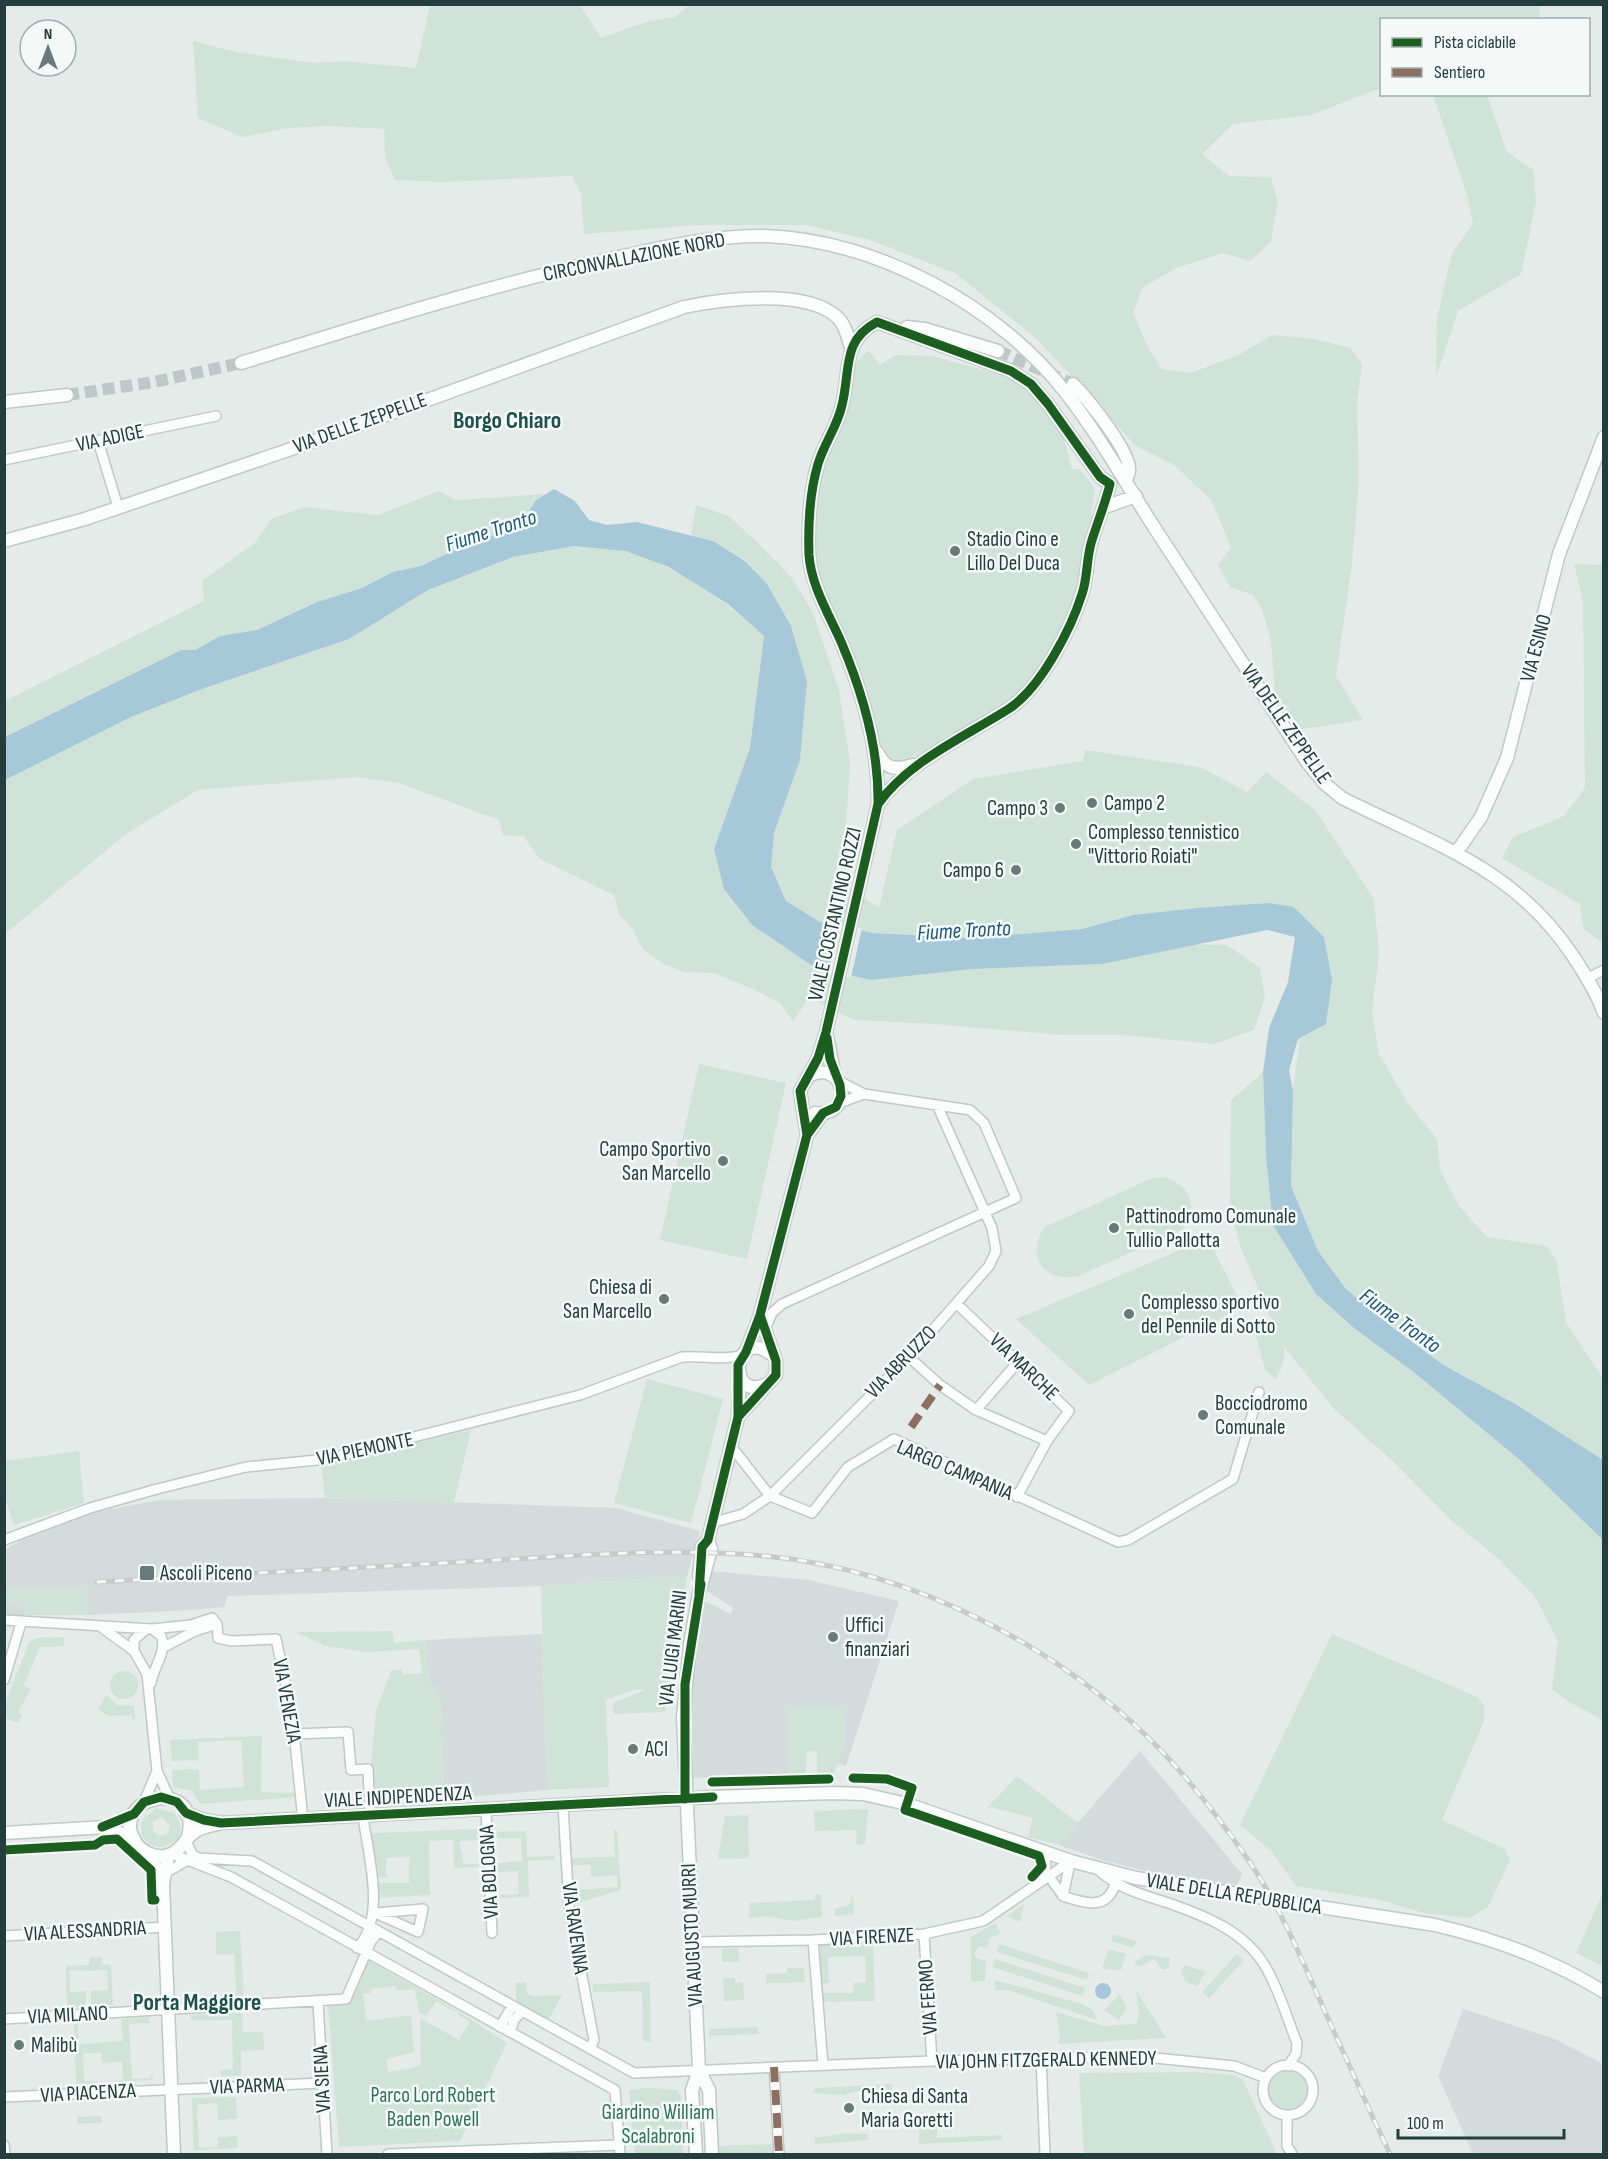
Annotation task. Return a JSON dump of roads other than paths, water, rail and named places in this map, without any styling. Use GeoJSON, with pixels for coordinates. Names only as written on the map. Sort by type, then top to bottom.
{"type":"FeatureCollection","features":[{"type":"Feature","properties":{"kind":"street","name":"CIRCONVALLAZIONE NORD"},"geometry":{"type":"LineString","coordinates":[[241,363],[419,306],[604,260],[690,242],[738,237],[796,239],[857,253],[899,267],[975,309],[1032,354],[1065,392],[1126,480]]}},
{"type":"Feature","properties":{"kind":"street","name":"VIA DELLE ZEPPELLE"},"geometry":{"type":"LineString","coordinates":[[4,541],[118,507],[306,444],[684,307],[713,301],[754,299],[796,301],[822,307],[838,319],[851,348]]}},
{"type":"Feature","properties":{"kind":"street"},"geometry":{"type":"LineString","coordinates":[[851,348],[865,328],[878,321],[1011,370],[1031,384],[1048,404],[1100,477],[1110,484],[1126,480]]}},
{"type":"Feature","properties":{"kind":"street"},"geometry":{"type":"LineString","coordinates":[[893,326],[925,329],[998,351]]}},
{"type":"Feature","properties":{"kind":"street","name":"VIALE COSTANTINO ROZZI"},"geometry":{"type":"LineString","coordinates":[[807,1135],[800,1091],[818,1058],[826,1032],[878,806],[879,776],[874,747],[848,659],[813,579],[809,555],[811,507],[818,465],[842,406],[851,348]]}},
{"type":"Feature","properties":{"kind":"street","name":"VIA DELLE ZEPPELLE"},"geometry":{"type":"LineString","coordinates":[[1073,384],[1102,419],[1127,459],[1130,470],[1126,480],[1136,496],[1307,762],[1324,783],[1342,798],[1490,872],[1524,897],[1556,932],[1588,978],[1604,1013]]}},
{"type":"Feature","properties":{"kind":"street"},"geometry":{"type":"LineString","coordinates":[[4,402],[68,395]]}},
{"type":"Feature","properties":{"kind":"street","name":"VIA ADIGE"},"geometry":{"type":"LineString","coordinates":[[4,460],[216,416]]}},
{"type":"Feature","properties":{"kind":"street","name":"VIA ESINO"},"geometry":{"type":"LineString","coordinates":[[1456,853],[1480,817],[1507,758],[1559,554],[1598,465],[1604,437]]}},
{"type":"Feature","properties":{"kind":"street"},"geometry":{"type":"LineString","coordinates":[[98,441],[118,507]]}},
{"type":"Feature","properties":{"kind":"street","name":"VIALE COSTANTINO ROZZI"},"geometry":{"type":"LineString","coordinates":[[878,806],[889,789],[920,764],[1012,706],[1050,664],[1070,627],[1083,592],[1091,542],[1110,484]]}},
{"type":"Feature","properties":{"kind":"street"},"geometry":{"type":"LineString","coordinates":[[1104,507],[1136,496]]}},
{"type":"Feature","properties":{"kind":"street","name":"VIALE COSTANTINO ROZZI"},"geometry":{"type":"LineString","coordinates":[[874,747],[883,765],[891,769],[920,764]]}},
{"type":"Feature","properties":{"kind":"street"},"geometry":{"type":"LineString","coordinates":[[1588,978],[1604,970]]}},
{"type":"Feature","properties":{"kind":"street","name":"VIALE COSTANTINO ROZZI"},"geometry":{"type":"LineString","coordinates":[[826,1032],[842,1092],[839,1103]]}},
{"type":"Feature","properties":{"kind":"street","name":"VIALE COSTANTINO ROZZI"},"geometry":{"type":"LineString","coordinates":[[808,1076],[822,1071],[864,1094],[970,1110],[984,1123],[1016,1198],[985,1212]]}},
{"type":"Feature","properties":{"kind":"street","name":"VIALE COSTANTINO ROZZI"},"geometry":{"type":"LineString","coordinates":[[708,1540],[738,1417],[739,1374],[760,1315],[807,1135],[823,1113],[833,1109],[839,1103],[864,1094]]}},
{"type":"Feature","properties":{"kind":"street"},"geometry":{"type":"LineString","coordinates":[[802,1103],[811,1111],[823,1113]]}},
{"type":"Feature","properties":{"kind":"street"},"geometry":{"type":"LineString","coordinates":[[765,1329],[772,1313],[782,1304],[985,1212],[937,1105]]}},
{"type":"Feature","properties":{"kind":"street","name":"VIA ABRUZZO"},"geometry":{"type":"LineString","coordinates":[[711,1523],[743,1514],[770,1496],[909,1357],[957,1304],[989,1266],[996,1251],[992,1228],[985,1212]]}},
{"type":"Feature","properties":{"kind":"street","name":"VIA MARCHE"},"geometry":{"type":"LineString","coordinates":[[957,1304],[1069,1411],[1047,1441],[1017,1497]]}},
{"type":"Feature","properties":{"kind":"street"},"geometry":{"type":"LineString","coordinates":[[724,1360],[753,1387],[769,1383],[777,1368],[760,1315]]}},
{"type":"Feature","properties":{"kind":"street"},"geometry":{"type":"LineString","coordinates":[[745,1353],[756,1348],[771,1354]]}},
{"type":"Feature","properties":{"kind":"street","name":"VIA PIEMONTE"},"geometry":{"type":"LineString","coordinates":[[4,1540],[90,1508],[157,1489],[246,1467],[327,1459],[580,1395],[682,1357],[699,1356],[724,1360],[745,1353]]}},
{"type":"Feature","properties":{"kind":"street"},"geometry":{"type":"LineString","coordinates":[[909,1357],[940,1386],[976,1410],[1047,1441]]}},
{"type":"Feature","properties":{"kind":"street"},"geometry":{"type":"LineString","coordinates":[[976,1410],[1018,1361]]}},
{"type":"Feature","properties":{"kind":"street","name":"VIALE COSTANTINO ROZZI"},"geometry":{"type":"LineString","coordinates":[[738,1417],[769,1383]]}},
{"type":"Feature","properties":{"kind":"street","name":"LARGO CAMPANIA"},"geometry":{"type":"LineString","coordinates":[[770,1496],[812,1512],[848,1467],[894,1439],[1118,1542],[1132,1538],[1233,1479],[1259,1392]]}},
{"type":"Feature","properties":{"kind":"street"},"geometry":{"type":"LineString","coordinates":[[731,1446],[770,1496]]}},
{"type":"Feature","properties":{"kind":"street","name":"VIA LUIGI MARINI"},"geometry":{"type":"LineString","coordinates":[[685,1799],[685,1684],[699,1593],[700,1557],[702,1547],[708,1540]]}},
{"type":"Feature","properties":{"kind":"street"},"geometry":{"type":"LineString","coordinates":[[4,1620],[21,1623],[149,1629],[191,1625],[212,1618],[217,1624],[195,1631],[164,1647],[152,1673],[150,1701]]}},
{"type":"Feature","properties":{"kind":"street"},"geometry":{"type":"LineString","coordinates":[[4,1680],[21,1623]]}},
{"type":"Feature","properties":{"kind":"street","name":"VIA VENEZIA"},"geometry":{"type":"LineString","coordinates":[[217,1624],[218,1638],[231,1641],[276,1639],[294,1734],[303,1820]]}},
{"type":"Feature","properties":{"kind":"street"},"geometry":{"type":"LineString","coordinates":[[99,1626],[136,1653],[151,1660],[159,1656]]}},
{"type":"Feature","properties":{"kind":"street"},"geometry":{"type":"LineString","coordinates":[[149,1629],[162,1636],[164,1647]]}},
{"type":"Feature","properties":{"kind":"street"},"geometry":{"type":"LineString","coordinates":[[149,1629],[136,1635],[133,1646],[147,1674],[157,1771],[170,1799]]}},
{"type":"Feature","properties":{"kind":"street"},"geometry":{"type":"LineString","coordinates":[[294,1734],[348,1732],[351,1770],[368,1769],[366,1817],[375,1913],[374,1929],[367,1953]]}},
{"type":"Feature","properties":{"kind":"street"},"geometry":{"type":"LineString","coordinates":[[134,1839],[131,1822],[134,1814],[144,1802],[157,1771]]}},
{"type":"Feature","properties":{"kind":"street","name":"VIALE INDIPENDENZA"},"geometry":{"type":"LineString","coordinates":[[170,1799],[186,1813],[221,1823],[685,1799],[833,1793],[863,1794]]}},
{"type":"Feature","properties":{"kind":"street","name":"VIALE DELLA REPUBBLICA"},"geometry":{"type":"LineString","coordinates":[[863,1794],[907,1804],[1095,1868],[1157,1882],[1436,1925],[1481,1936],[1555,1964],[1604,1992]]}},
{"type":"Feature","properties":{"kind":"street"},"geometry":{"type":"LineString","coordinates":[[144,1802],[161,1797],[170,1799]]}},
{"type":"Feature","properties":{"kind":"street","name":"VIA AUGUSTO MURRI"},"geometry":{"type":"LineString","coordinates":[[685,1799],[699,2070]]}},
{"type":"Feature","properties":{"kind":"street","name":"VIA RAVENNA"},"geometry":{"type":"LineString","coordinates":[[563,1806],[569,1907],[594,2040],[590,2048]]}},
{"type":"Feature","properties":{"kind":"street","name":"VIA BOLOGNA"},"geometry":{"type":"LineString","coordinates":[[486,1810],[492,1933]]}},
{"type":"Feature","properties":{"kind":"street"},"geometry":{"type":"LineString","coordinates":[[186,1813],[190,1829],[187,1839],[192,1854],[198,1858],[252,1862],[590,2048]]}},
{"type":"Feature","properties":{"kind":"street"},"geometry":{"type":"LineString","coordinates":[[4,1833],[106,1827],[134,1814]]}},
{"type":"Feature","properties":{"kind":"street","name":"VIALE INDIPENDENZA"},"geometry":{"type":"LineString","coordinates":[[170,1854],[196,1831],[221,1823]]}},
{"type":"Feature","properties":{"kind":"street"},"geometry":{"type":"LineString","coordinates":[[106,1827],[134,1839],[149,1854],[164,1879]]}},
{"type":"Feature","properties":{"kind":"street"},"geometry":{"type":"LineString","coordinates":[[1039,1883],[1046,1866],[1044,1852]]}},
{"type":"Feature","properties":{"kind":"street"},"geometry":{"type":"LineString","coordinates":[[149,1854],[170,1854],[210,1867],[231,1877],[615,2090],[619,2150],[388,2154]]}},
{"type":"Feature","properties":{"kind":"street"},"geometry":{"type":"LineString","coordinates":[[170,1854],[164,1879],[174,2154]]}},
{"type":"Feature","properties":{"kind":"street"},"geometry":{"type":"LineString","coordinates":[[231,1877],[231,1870],[237,1860]]}},
{"type":"Feature","properties":{"kind":"street"},"geometry":{"type":"LineString","coordinates":[[164,1879],[186,1861]]}},
{"type":"Feature","properties":{"kind":"street"},"geometry":{"type":"LineString","coordinates":[[1063,1896],[1071,1861]]}},
{"type":"Feature","properties":{"kind":"street","name":"VIA FIRENZE"},"geometry":{"type":"LineString","coordinates":[[692,1942],[813,1940],[924,1934],[983,1921],[1071,1861]]}},
{"type":"Feature","properties":{"kind":"street"},"geometry":{"type":"LineString","coordinates":[[1095,1868],[1115,1886],[1201,1914],[1234,1933],[1254,1951],[1265,1966],[1297,2043],[1296,2054],[1288,2066]]}},
{"type":"Feature","properties":{"kind":"street"},"geometry":{"type":"LineString","coordinates":[[1053,1882],[1063,1896],[1085,1904],[1108,1900],[1115,1886]]}},
{"type":"Feature","properties":{"kind":"street"},"geometry":{"type":"LineString","coordinates":[[423,1909],[418,1932],[375,1913],[387,1912],[423,1909]]}},
{"type":"Feature","properties":{"kind":"street","name":"VIA ALESSANDRIA"},"geometry":{"type":"LineString","coordinates":[[4,1936],[165,1927]]}},
{"type":"Feature","properties":{"kind":"street"},"geometry":{"type":"LineString","coordinates":[[357,1948],[374,1929]]}},
{"type":"Feature","properties":{"kind":"street","name":"VIA FERMO"},"geometry":{"type":"LineString","coordinates":[[924,1934],[932,2061]]}},
{"type":"Feature","properties":{"kind":"street"},"geometry":{"type":"LineString","coordinates":[[813,1940],[823,2065]]}},
{"type":"Feature","properties":{"kind":"street","name":"VIA MILANO"},"geometry":{"type":"LineString","coordinates":[[4,2019],[346,2000],[367,1953]]}},
{"type":"Feature","properties":{"kind":"street","name":"VIA SIENA"},"geometry":{"type":"LineString","coordinates":[[318,2003],[327,2154]]}},
{"type":"Feature","properties":{"kind":"street"},"geometry":{"type":"LineString","coordinates":[[500,2027],[512,2006]]}},
{"type":"Feature","properties":{"kind":"street"},"geometry":{"type":"LineString","coordinates":[[510,2032],[514,2020],[522,2011]]}},
{"type":"Feature","properties":{"kind":"street","name":"VIA JOHN FITZGERALD KENNEDY"},"geometry":{"type":"LineString","coordinates":[[590,2048],[634,2073],[1041,2057],[1136,2056],[1234,2066],[1266,2078]]}},
{"type":"Feature","properties":{"kind":"street"},"geometry":{"type":"LineString","coordinates":[[1041,2057],[1045,2154]]}},
{"type":"Feature","properties":{"kind":"street"},"geometry":{"type":"LineString","coordinates":[[1288,2066],[1307,2074],[1311,2081],[1313,2095],[1301,2112],[1287,2115],[1273,2110],[1265,2099],[1266,2078],[1280,2067],[1288,2066]]}},
{"type":"Feature","properties":{"kind":"street"},"geometry":{"type":"LineString","coordinates":[[774,2067],[779,2154]]}},
{"type":"Feature","properties":{"kind":"street"},"geometry":{"type":"LineString","coordinates":[[696,2154],[692,2090],[699,2070]]}},
{"type":"Feature","properties":{"kind":"street"},"geometry":{"type":"LineString","coordinates":[[699,2070],[709,2090],[712,2154]]}},
{"type":"Feature","properties":{"kind":"street","name":"VIA PARMA"},"geometry":{"type":"LineString","coordinates":[[172,2088],[322,2083]]}},
{"type":"Feature","properties":{"kind":"street","name":"VIA PIACENZA"},"geometry":{"type":"LineString","coordinates":[[4,2097],[172,2088]]}},
{"type":"Feature","properties":{"kind":"street"},"geometry":{"type":"LineString","coordinates":[[1287,2115],[1287,2146],[1292,2154]]}},
{"type":"Feature","properties":{"kind":"street"},"geometry":{"type":"LineString","coordinates":[[4,2145],[5,2154]]}},
{"type":"Feature","properties":{"kind":"water"},"geometry":{"type":"Polygon","coordinates":[[[554,489],[575,501],[589,520],[607,525],[637,522],[713,541],[745,561],[767,584],[791,626],[807,681],[800,760],[774,833],[771,867],[786,901],[820,922],[873,933],[972,938],[1082,929],[1133,915],[1268,903],[1294,907],[1324,937],[1332,980],[1326,1024],[1298,1039],[1289,1070],[1293,1091],[1291,1186],[1318,1251],[1346,1289],[1393,1328],[1445,1366],[1517,1405],[1603,1460],[1603,1540],[1520,1460],[1416,1374],[1354,1328],[1316,1294],[1273,1225],[1266,1155],[1263,1072],[1269,1028],[1288,982],[1295,937],[1267,930],[1102,964],[972,969],[871,980],[814,967],[752,925],[724,889],[714,849],[750,748],[764,636],[728,604],[669,567],[626,551],[574,546],[513,557],[428,590],[349,639],[202,689],[131,717],[5,780],[5,737],[181,650],[195,650],[220,636],[257,630],[317,602],[362,588],[393,572],[421,566],[474,541],[521,527],[535,501],[554,489]]]}},
{"type":"Feature","properties":{"kind":"water"},"geometry":{"type":"Polygon","coordinates":[[[1103,1983],[1111,1991],[1103,1999],[1095,1991],[1103,1983]]]}},
{"type":"Feature","properties":{"kind":"tunnel"},"geometry":{"type":"LineString","coordinates":[[998,351],[1073,384]]}},
{"type":"Feature","properties":{"kind":"tunnel"},"geometry":{"type":"LineString","coordinates":[[67,395],[154,382],[241,363]]}},
{"type":"Feature","properties":{"kind":"railway"},"geometry":{"type":"LineString","coordinates":[[97,1582],[586,1555],[694,1552],[765,1556],[821,1564],[877,1578],[932,1598],[986,1622],[1037,1651],[1085,1684],[1129,1720],[1192,1785],[1243,1853],[1279,1911],[1390,2154]]}},
{"type":"Feature","properties":{"kind":"place","name":"Stadio Cino e Lillo Del Duca"},"geometry":{"type":"Point","coordinates":[955,551]}},
{"type":"Feature","properties":{"kind":"place","name":"Campo 2"},"geometry":{"type":"Point","coordinates":[1092,803]}},
{"type":"Feature","properties":{"kind":"place","name":"Campo 3"},"geometry":{"type":"Point","coordinates":[1060,808]}},
{"type":"Feature","properties":{"kind":"place","name":"Complesso tennistico \"Vittorio Roiati\""},"geometry":{"type":"Point","coordinates":[1076,844]}},
{"type":"Feature","properties":{"kind":"place","name":"Campo 6"},"geometry":{"type":"Point","coordinates":[1016,870]}},
{"type":"Feature","properties":{"kind":"place","name":"Campo Sportivo San Marcello"},"geometry":{"type":"Point","coordinates":[723,1161]}},
{"type":"Feature","properties":{"kind":"place","name":"Pattinodromo Comunale Tullio Pallotta"},"geometry":{"type":"Point","coordinates":[1114,1228]}},
{"type":"Feature","properties":{"kind":"place","name":"Chiesa di San Marcello"},"geometry":{"type":"Point","coordinates":[664,1299]}},
{"type":"Feature","properties":{"kind":"place","name":"Complesso sportivo del Pennile di Sotto"},"geometry":{"type":"Point","coordinates":[1129,1314]}},
{"type":"Feature","properties":{"kind":"place","name":"Bocciodromo Comunale"},"geometry":{"type":"Point","coordinates":[1203,1415]}},
{"type":"Feature","properties":{"kind":"place","name":"Ascoli Piceno"},"geometry":{"type":"Point","coordinates":[147,1573]}},
{"type":"Feature","properties":{"kind":"place","name":"Uffici finanziari"},"geometry":{"type":"Point","coordinates":[833,1637]}},
{"type":"Feature","properties":{"kind":"place","name":"ACI"},"geometry":{"type":"Point","coordinates":[633,1749]}},
{"type":"Feature","properties":{"kind":"place","name":"Malibù"},"geometry":{"type":"Point","coordinates":[19,2045]}},
{"type":"Feature","properties":{"kind":"place","name":"Chiesa di Santa Maria Goretti"},"geometry":{"type":"Point","coordinates":[849,2108]}},
{"type":"Feature","properties":{"kind":"district","name":"Borgo Chiaro"},"geometry":{"type":"Point","coordinates":[507,420]}},
{"type":"Feature","properties":{"kind":"district","name":"Porta Maggiore"},"geometry":{"type":"Point","coordinates":[197,2002]}},
{"type":"Feature","properties":{"kind":"water label","name":"Fiume Tronto"},"geometry":{"type":"Point","coordinates":[491,531]}},
{"type":"Feature","properties":{"kind":"water label","name":"Fiume Tronto"},"geometry":{"type":"Point","coordinates":[964,931]}},
{"type":"Feature","properties":{"kind":"water label","name":"Fiume Tronto"},"geometry":{"type":"Point","coordinates":[1400,1321]}},
{"type":"Feature","properties":{"kind":"park label","name":"Parco Lord Robert Baden Powell"},"geometry":{"type":"Point","coordinates":[433,2107]}},
{"type":"Feature","properties":{"kind":"park label","name":"Giardino William Scalabroni"},"geometry":{"type":"Point","coordinates":[658,2124]}}]}
